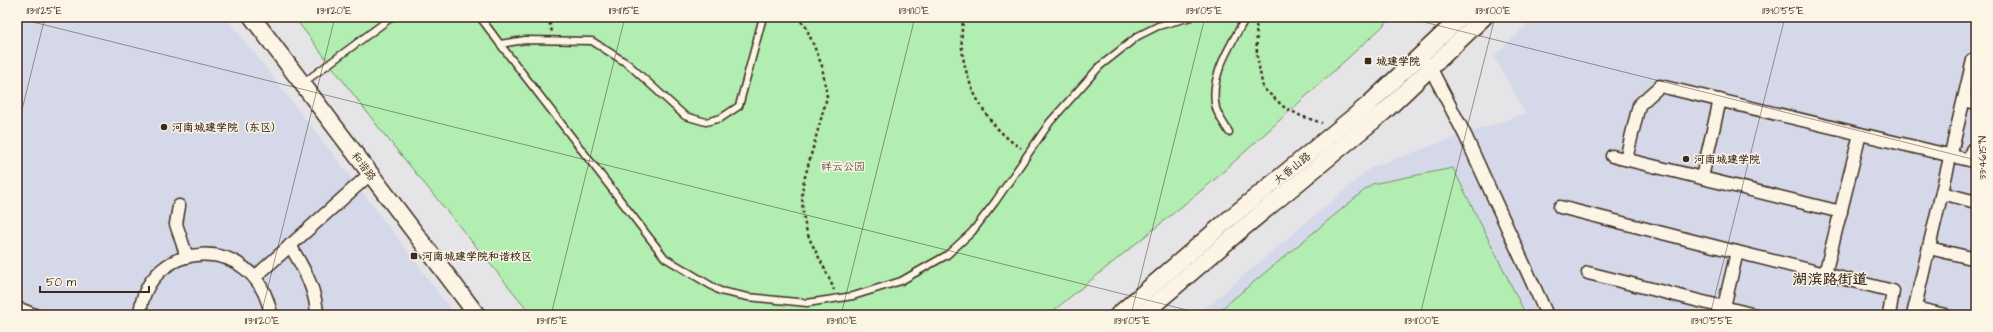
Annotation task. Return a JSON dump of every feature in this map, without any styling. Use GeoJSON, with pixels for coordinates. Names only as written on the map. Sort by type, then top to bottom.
{"type":"FeatureCollection","features":[{"type":"Feature","properties":{"kind":"main road","name":"和谐路"},"geometry":{"type":"LineString","coordinates":[[252,17],[478,315]]}},
{"type":"Feature","properties":{"kind":"main road","name":"大香山路"},"geometry":{"type":"LineString","coordinates":[[1118,315],[1229,219],[1340,128],[1420,58],[1461,17]]}},
{"type":"Feature","properties":{"kind":"main road","name":"大香山路"},"geometry":{"type":"LineString","coordinates":[[1142,315],[1242,229],[1384,112],[1484,17]]}},
{"type":"Feature","properties":{"kind":"street"},"geometry":{"type":"LineString","coordinates":[[1420,58],[1431,69],[1465,135],[1547,315]]}},
{"type":"Feature","properties":{"kind":"street"},"geometry":{"type":"LineString","coordinates":[[1945,315],[1914,311],[1973,60],[1976,60]]}},
{"type":"Feature","properties":{"kind":"street"},"geometry":{"type":"LineString","coordinates":[[1626,159],[1639,105],[1660,86],[1969,160],[1972,150],[1976,152]]}},
{"type":"Feature","properties":{"kind":"street"},"geometry":{"type":"LineString","coordinates":[[1702,177],[1720,100]]}},
{"type":"Feature","properties":{"kind":"street"},"geometry":{"type":"LineString","coordinates":[[1964,100],[1976,103]]}},
{"type":"Feature","properties":{"kind":"street"},"geometry":{"type":"LineString","coordinates":[[1825,274],[1860,134]]}},
{"type":"Feature","properties":{"kind":"street"},"geometry":{"type":"LineString","coordinates":[[1612,156],[1841,212]]}},
{"type":"Feature","properties":{"kind":"street"},"geometry":{"type":"LineString","coordinates":[[255,277],[370,174]]}},
{"type":"Feature","properties":{"kind":"street"},"geometry":{"type":"LineString","coordinates":[[1942,193],[1976,202]]}},
{"type":"Feature","properties":{"kind":"street"},"geometry":{"type":"LineString","coordinates":[[179,206],[176,224],[187,257]]}},
{"type":"Feature","properties":{"kind":"street"},"geometry":{"type":"LineString","coordinates":[[1560,207],[1893,291],[1889,315]]}},
{"type":"Feature","properties":{"kind":"street"},"geometry":{"type":"LineString","coordinates":[[290,245],[310,279],[317,303],[317,315]]}},
{"type":"Feature","properties":{"kind":"street"},"geometry":{"type":"LineString","coordinates":[[1929,248],[1976,259]]}},
{"type":"Feature","properties":{"kind":"street"},"geometry":{"type":"LineString","coordinates":[[1723,311],[1737,252]]}},
{"type":"Feature","properties":{"kind":"street"},"geometry":{"type":"LineString","coordinates":[[140,315],[145,294],[152,282],[168,266],[187,257],[202,254],[217,255],[244,267],[255,277],[268,301],[271,315]]}},
{"type":"Feature","properties":{"kind":"street"},"geometry":{"type":"LineString","coordinates":[[1588,273],[1723,311],[1755,315]]}},
{"type":"Feature","properties":{"kind":"street"},"geometry":{"type":"LineString","coordinates":[[17,308],[36,315]]}},
{"type":"Feature","properties":{"kind":"lane"},"geometry":{"type":"LineString","coordinates":[[302,84],[392,17]]}},
{"type":"Feature","properties":{"kind":"lane"},"geometry":{"type":"LineString","coordinates":[[480,17],[665,258],[720,291],[748,297],[806,303],[853,296],[901,281],[947,254],[972,232],[996,202],[1050,122],[1100,66],[1138,36],[1158,26],[1191,17]]}},
{"type":"Feature","properties":{"kind":"lane"},"geometry":{"type":"LineString","coordinates":[[500,44],[525,40],[592,41],[628,64],[685,116],[706,122],[721,118],[739,106],[763,17]]}},
{"type":"Feature","properties":{"kind":"lane"},"geometry":{"type":"LineString","coordinates":[[1229,132],[1216,110],[1214,94],[1216,80],[1230,46],[1246,17]]}},
{"type":"Feature","properties":{"kind":"path"},"geometry":{"type":"LineString","coordinates":[[797,17],[806,26],[822,66],[827,97],[803,184],[802,199],[807,229],[811,242],[837,298]]}},
{"type":"Feature","properties":{"kind":"path"},"geometry":{"type":"LineString","coordinates":[[964,17],[962,35],[965,68],[972,90],[986,112],[1009,141],[1029,153]]}},
{"type":"Feature","properties":{"kind":"path"},"geometry":{"type":"LineString","coordinates":[[1257,17],[1257,56],[1263,88],[1290,110],[1301,116],[1340,128]]}},
{"type":"Feature","properties":{"kind":"shaded area","name":"河南城建学院（东区）"},"geometry":{"type":"Polygon","coordinates":[[[17,17],[226,17],[397,237],[455,315],[17,315],[17,17]]]}},
{"type":"Feature","properties":{"kind":"shaded area","name":"河南城建学院"},"geometry":{"type":"Polygon","coordinates":[[[1535,17],[1934,17],[1976,25],[1976,315],[1197,315],[1372,167],[1525,113],[1494,56],[1535,17]]]}},
{"type":"Feature","properties":{"kind":"green space","name":"祥云公园"},"geometry":{"type":"Polygon","coordinates":[[[294,17],[1393,17],[1213,181],[1048,315],[532,315],[383,133],[294,17]]]}},
{"type":"Feature","properties":{"kind":"green space"},"geometry":{"type":"Polygon","coordinates":[[[1453,168],[1526,315],[1214,315],[1372,184],[1453,168]]]}},
{"type":"Feature","properties":{"kind":"place","name":"城建学院"},"geometry":{"type":"Point","coordinates":[1368,61]}},
{"type":"Feature","properties":{"kind":"place","name":"河南城建学院（东区）"},"geometry":{"type":"Point","coordinates":[164,127]}},
{"type":"Feature","properties":{"kind":"place","name":"河南城建学院"},"geometry":{"type":"Point","coordinates":[1686,159]}},
{"type":"Feature","properties":{"kind":"place","name":"河南城建学院和谐校区"},"geometry":{"type":"Point","coordinates":[414,256]}},
{"type":"Feature","properties":{"kind":"district","name":"湖滨路街道"},"geometry":{"type":"Point","coordinates":[1830,279]}}]}
